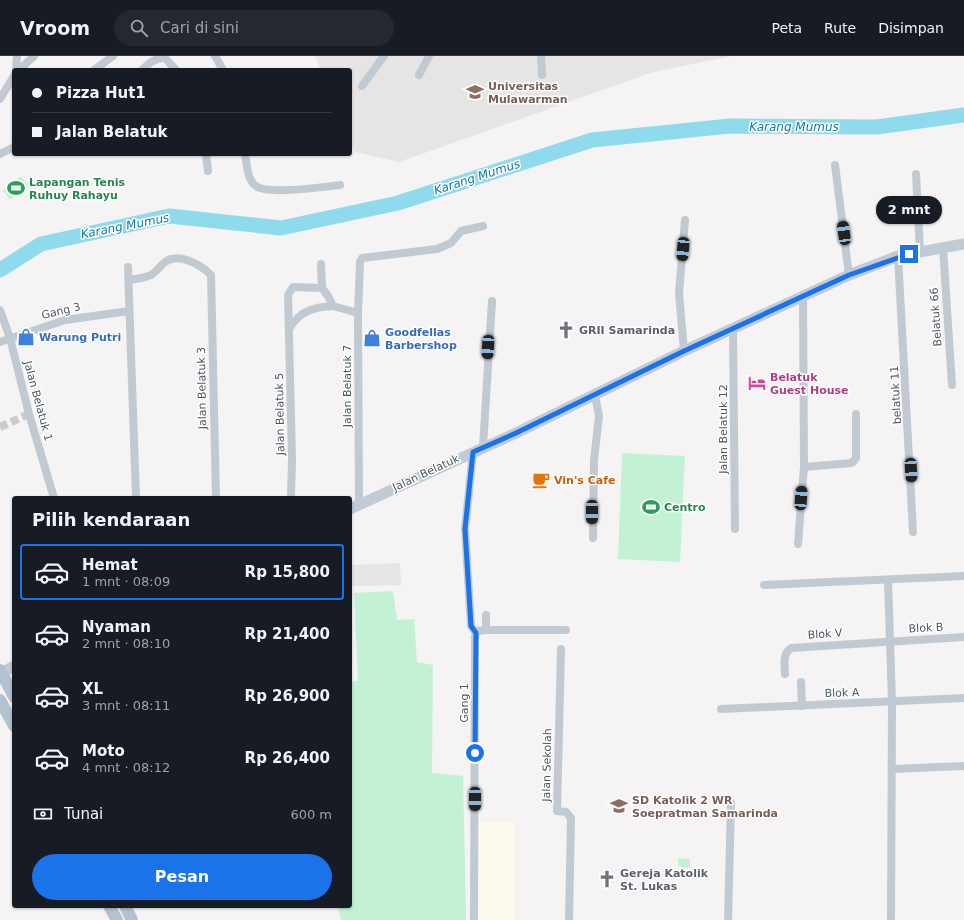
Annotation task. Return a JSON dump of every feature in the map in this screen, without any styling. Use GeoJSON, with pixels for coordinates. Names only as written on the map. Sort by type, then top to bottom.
{"type":"FeatureCollection","features":[{"type":"Feature","properties":{"kind":"main road"},"geometry":{"type":"LineString","coordinates":[[1,671],[12,693]]}},
{"type":"Feature","properties":{"kind":"main road"},"geometry":{"type":"LineString","coordinates":[[0,700],[12,722]]}},
{"type":"Feature","properties":{"kind":"main road"},"geometry":{"type":"LineString","coordinates":[[110,908],[117,920]]}},
{"type":"Feature","properties":{"kind":"main road"},"geometry":{"type":"LineString","coordinates":[[126,908],[132,920]]}},
{"type":"Feature","properties":{"kind":"street"},"geometry":{"type":"LineString","coordinates":[[16,68],[17,56]]}},
{"type":"Feature","properties":{"kind":"street"},"geometry":{"type":"LineString","coordinates":[[22,68],[34,56]]}},
{"type":"Feature","properties":{"kind":"street"},"geometry":{"type":"LineString","coordinates":[[97,68],[113,56]]}},
{"type":"Feature","properties":{"kind":"street"},"geometry":{"type":"LineString","coordinates":[[215,56],[221,68]]}},
{"type":"Feature","properties":{"kind":"street"},"geometry":{"type":"LineString","coordinates":[[362,86],[384,56]]}},
{"type":"Feature","properties":{"kind":"street"},"geometry":{"type":"LineString","coordinates":[[419,75],[429,56]]}},
{"type":"Feature","properties":{"kind":"street"},"geometry":{"type":"LineString","coordinates":[[541,56],[542,75]]}},
{"type":"Feature","properties":{"kind":"street"},"geometry":{"type":"LineString","coordinates":[[144,68],[152,61],[159,58],[165,58],[174,68]]}},
{"type":"Feature","properties":{"kind":"street"},"geometry":{"type":"LineString","coordinates":[[0,99],[12,79]]}},
{"type":"Feature","properties":{"kind":"street"},"geometry":{"type":"LineString","coordinates":[[0,154],[12,148]]}},
{"type":"Feature","properties":{"kind":"street"},"geometry":{"type":"LineString","coordinates":[[206,156],[208,171]]}},
{"type":"Feature","properties":{"kind":"street"},"geometry":{"type":"LineString","coordinates":[[245,156],[250,177],[255,186],[261,190],[340,186]]}},
{"type":"Feature","properties":{"kind":"street"},"geometry":{"type":"LineString","coordinates":[[835,165],[849,275]]}},
{"type":"Feature","properties":{"kind":"street"},"geometry":{"type":"LineString","coordinates":[[916,174],[920,251]]}},
{"type":"Feature","properties":{"kind":"street"},"geometry":{"type":"LineString","coordinates":[[684,351],[679,293],[685,220]]}},
{"type":"Feature","properties":{"kind":"street","name":"Jalan Belatuk 7"},"geometry":{"type":"LineString","coordinates":[[354,507],[359,266],[362,258],[436,249],[451,243],[461,231],[483,226]]}},
{"type":"Feature","properties":{"kind":"street","name":"Jalan Belatuk"},"geometry":{"type":"LineString","coordinates":[[354,507],[478,449],[516,433],[684,351],[733,330],[849,275],[898,256],[964,244]]}},
{"type":"Feature","properties":{"kind":"street","name":"Belatuk 66"},"geometry":{"type":"LineString","coordinates":[[943,247],[952,385]]}},
{"type":"Feature","properties":{"kind":"street","name":"belatuk 11"},"geometry":{"type":"LineString","coordinates":[[898,256],[913,532]]}},
{"type":"Feature","properties":{"kind":"street","name":"Jalan Belatuk 3"},"geometry":{"type":"LineString","coordinates":[[129,280],[145,277],[158,270],[165,262],[179,259],[184,259],[201,268],[212,278],[212,405],[216,496]]}},
{"type":"Feature","properties":{"kind":"street"},"geometry":{"type":"LineString","coordinates":[[321,264],[322,288],[333,306]]}},
{"type":"Feature","properties":{"kind":"street"},"geometry":{"type":"LineString","coordinates":[[128,267],[136,496]]}},
{"type":"Feature","properties":{"kind":"street","name":"Jalan Belatuk 5"},"geometry":{"type":"LineString","coordinates":[[290,496],[288,295],[290,290],[298,286],[322,288]]}},
{"type":"Feature","properties":{"kind":"street"},"geometry":{"type":"LineString","coordinates":[[798,544],[804,467],[803,296]]}},
{"type":"Feature","properties":{"kind":"street","name":"Gang 1"},"geometry":{"type":"LineString","coordinates":[[474,920],[476,633],[471,626],[465,540],[466,511],[478,449],[492,301]]}},
{"type":"Feature","properties":{"kind":"street"},"geometry":{"type":"LineString","coordinates":[[289,329],[298,317],[313,308],[333,306],[358,313]]}},
{"type":"Feature","properties":{"kind":"street","name":"Jalan Belatuk 1"},"geometry":{"type":"LineString","coordinates":[[0,310],[10,338],[29,414],[53,496]]}},
{"type":"Feature","properties":{"kind":"street","name":"Gang 3"},"geometry":{"type":"LineString","coordinates":[[0,342],[65,320],[129,311]]}},
{"type":"Feature","properties":{"kind":"street","name":"Jalan Belatuk 12"},"geometry":{"type":"LineString","coordinates":[[733,330],[735,529]]}},
{"type":"Feature","properties":{"kind":"street"},"geometry":{"type":"LineString","coordinates":[[593,538],[594,460],[599,416],[595,395]]}},
{"type":"Feature","properties":{"kind":"street"},"geometry":{"type":"LineString","coordinates":[[804,467],[852,463],[856,458],[856,414]]}},
{"type":"Feature","properties":{"kind":"street"},"geometry":{"type":"LineString","coordinates":[[764,585],[964,576]]}},
{"type":"Feature","properties":{"kind":"street"},"geometry":{"type":"LineString","coordinates":[[888,580],[892,702],[891,920]]}},
{"type":"Feature","properties":{"kind":"street"},"geometry":{"type":"LineString","coordinates":[[486,615],[486,630]]}},
{"type":"Feature","properties":{"kind":"street"},"geometry":{"type":"LineString","coordinates":[[476,633],[478,630],[566,630]]}},
{"type":"Feature","properties":{"kind":"street","name":"Blok B"},"geometry":{"type":"LineString","coordinates":[[889,641],[964,637]]}},
{"type":"Feature","properties":{"kind":"street","name":"Blok V"},"geometry":{"type":"LineString","coordinates":[[785,674],[784,657],[791,648],[889,641]]}},
{"type":"Feature","properties":{"kind":"street","name":"Jalan Sekolah"},"geometry":{"type":"LineString","coordinates":[[561,649],[557,811],[566,812],[571,818],[569,920]]}},
{"type":"Feature","properties":{"kind":"street"},"geometry":{"type":"LineString","coordinates":[[1,671],[12,667]]}},
{"type":"Feature","properties":{"kind":"street"},"geometry":{"type":"LineString","coordinates":[[801,682],[802,706]]}},
{"type":"Feature","properties":{"kind":"street","name":"Blok A"},"geometry":{"type":"LineString","coordinates":[[721,709],[964,698]]}},
{"type":"Feature","properties":{"kind":"street"},"geometry":{"type":"LineString","coordinates":[[892,769],[964,766]]}},
{"type":"Feature","properties":{"kind":"street"},"geometry":{"type":"LineString","coordinates":[[728,920],[731,803]]}},
{"type":"Feature","properties":{"kind":"shaded area","name":"Universitas Mulawarman"},"geometry":{"type":"Polygon","coordinates":[[[315,56],[732,56],[653,72],[399,162],[355,152],[352,145],[352,68],[320,68],[315,56]]]}},
{"type":"Feature","properties":{"kind":"shaded area"},"geometry":{"type":"Polygon","coordinates":[[[400,563],[401,585],[352,586],[352,565],[400,563]]]}},
{"type":"Feature","properties":{"kind":"shaded area"},"geometry":{"type":"Polygon","coordinates":[[[477,822],[515,822],[515,920],[477,920],[477,822]]]}},
{"type":"Feature","properties":{"kind":"green space","name":"Lapangan Tenis Ruhuy Rahayu"},"geometry":{"type":"Polygon","coordinates":[[[21,176],[29,186],[10,200],[3,190],[21,176]]]}},
{"type":"Feature","properties":{"kind":"green space","name":"Centro"},"geometry":{"type":"Polygon","coordinates":[[[622,453],[685,456],[680,562],[618,559],[622,453]]]}},
{"type":"Feature","properties":{"kind":"green space"},"geometry":{"type":"Polygon","coordinates":[[[393,591],[397,620],[414,619],[417,662],[433,665],[432,773],[463,776],[466,920],[341,920],[338,908],[352,908],[352,681],[358,681],[354,593],[393,591]]]}},
{"type":"Feature","properties":{"kind":"green space"},"geometry":{"type":"Polygon","coordinates":[[[678,858],[690,859],[690,868],[678,866],[678,858]]]}},
{"type":"Feature","properties":{"kind":"waterway","name":"Karang Mumus"},"geometry":{"type":"LineString","coordinates":[[0,270],[41,244],[169,216],[281,228],[398,203],[592,140],[730,126],[877,127],[964,115]]}},
{"type":"Feature","properties":{"kind":"tunnel"},"geometry":{"type":"LineString","coordinates":[[0,427],[29,414]]}},
{"type":"Feature","properties":{"kind":"place","name":"Universitas Mulawarman"},"geometry":{"type":"Point","coordinates":[475,92]}},
{"type":"Feature","properties":{"kind":"place","name":"Lapangan Tenis Ruhuy Rahayu"},"geometry":{"type":"Point","coordinates":[16,188]}},
{"type":"Feature","properties":{"kind":"place","name":"GRII Samarinda"},"geometry":{"type":"Point","coordinates":[566,330]}},
{"type":"Feature","properties":{"kind":"place","name":"Warung Putri"},"geometry":{"type":"Point","coordinates":[26,337]}},
{"type":"Feature","properties":{"kind":"place","name":"Goodfellas Barbershop"},"geometry":{"type":"Point","coordinates":[372,338]}},
{"type":"Feature","properties":{"kind":"place","name":"Belatuk Guest House"},"geometry":{"type":"Point","coordinates":[757,383]}},
{"type":"Feature","properties":{"kind":"place","name":"Vin's Cafe"},"geometry":{"type":"Point","coordinates":[541,480]}},
{"type":"Feature","properties":{"kind":"place","name":"Centro"},"geometry":{"type":"Point","coordinates":[651,507]}},
{"type":"Feature","properties":{"kind":"place","name":"SD Katolik 2 WR Soepratman Samarinda"},"geometry":{"type":"Point","coordinates":[619,806]}},
{"type":"Feature","properties":{"kind":"place","name":"Gereja Katolik St. Lukas"},"geometry":{"type":"Point","coordinates":[607,879]}},
{"type":"Feature","properties":{"kind":"route"},"geometry":{"type":"LineString","coordinates":[[475,753],[476,633],[471,626],[465,540],[466,511],[473,452],[516,433],[684,351],[733,330],[861,269],[898,256],[909,254]]}}]}
